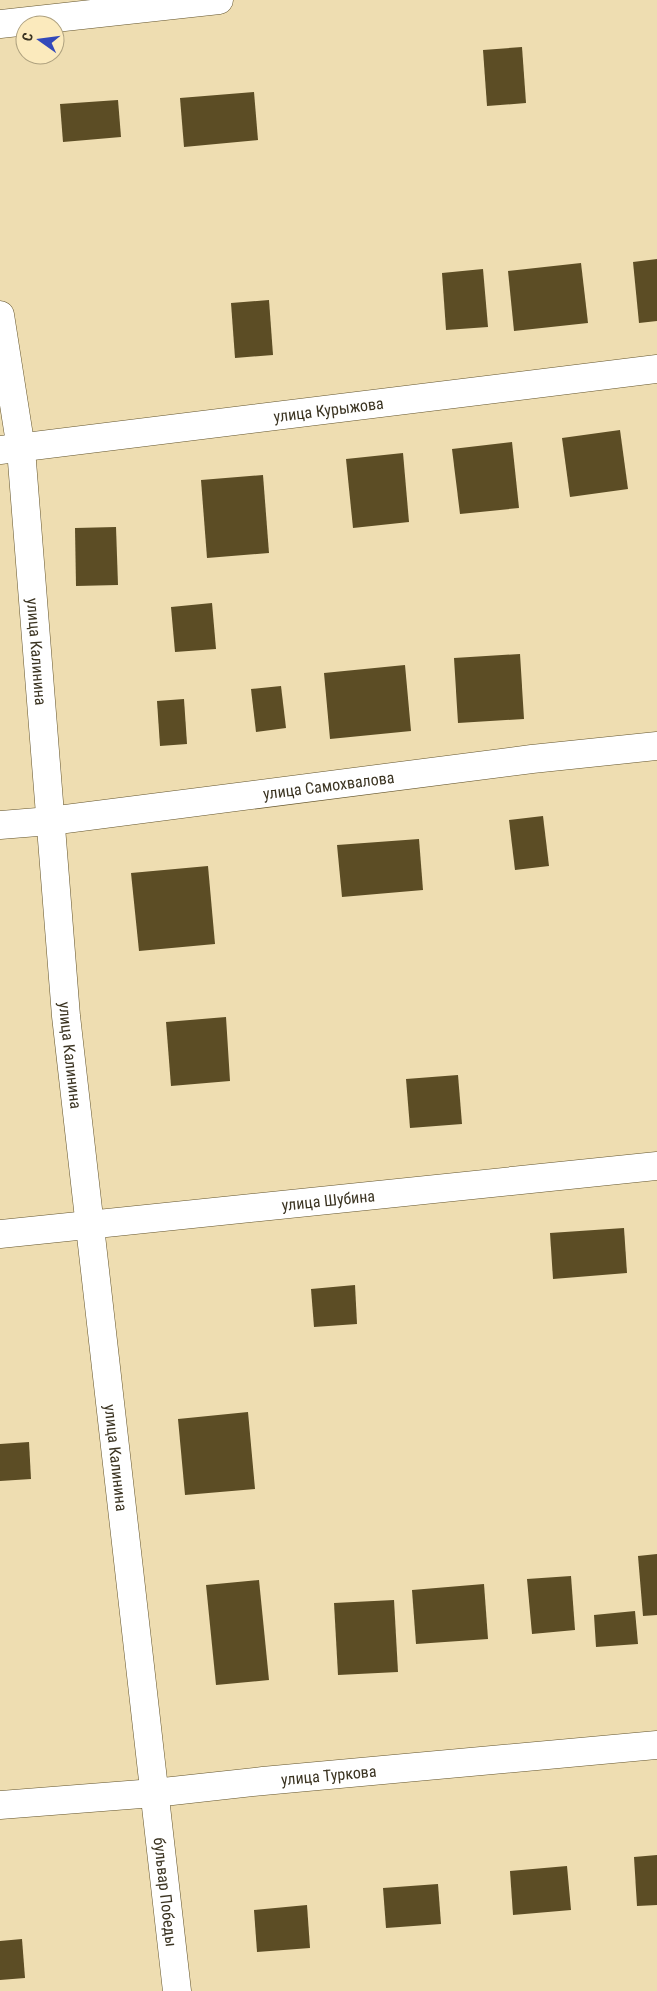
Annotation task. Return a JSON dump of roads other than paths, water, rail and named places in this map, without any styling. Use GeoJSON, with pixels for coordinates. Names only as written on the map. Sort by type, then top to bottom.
{"type":"FeatureCollection","features":[{"type":"Feature","properties":{"kind":"street"},"geometry":{"type":"LineString","coordinates":[[0,24],[219,0]]}},
{"type":"Feature","properties":{"kind":"street","name":"улица Калинина"},"geometry":{"type":"LineString","coordinates":[[0,315],[10,450],[50,821],[66,1016],[154,1793]]}},
{"type":"Feature","properties":{"kind":"street","name":"улица Курыжова"},"geometry":{"type":"LineString","coordinates":[[10,450],[657,369]]}},
{"type":"Feature","properties":{"kind":"street","name":"улица Самохвалова"},"geometry":{"type":"LineString","coordinates":[[0,825],[50,821],[532,759],[657,746]]}},
{"type":"Feature","properties":{"kind":"street","name":"улица Шубина"},"geometry":{"type":"LineString","coordinates":[[0,1234],[657,1166]]}},
{"type":"Feature","properties":{"kind":"street","name":"улица Туркова"},"geometry":{"type":"LineString","coordinates":[[0,1804],[154,1793],[263,1780],[657,1745]]}},
{"type":"Feature","properties":{"kind":"street","name":"бульвар Победы"},"geometry":{"type":"LineString","coordinates":[[154,1793],[177,1991]]}}]}
